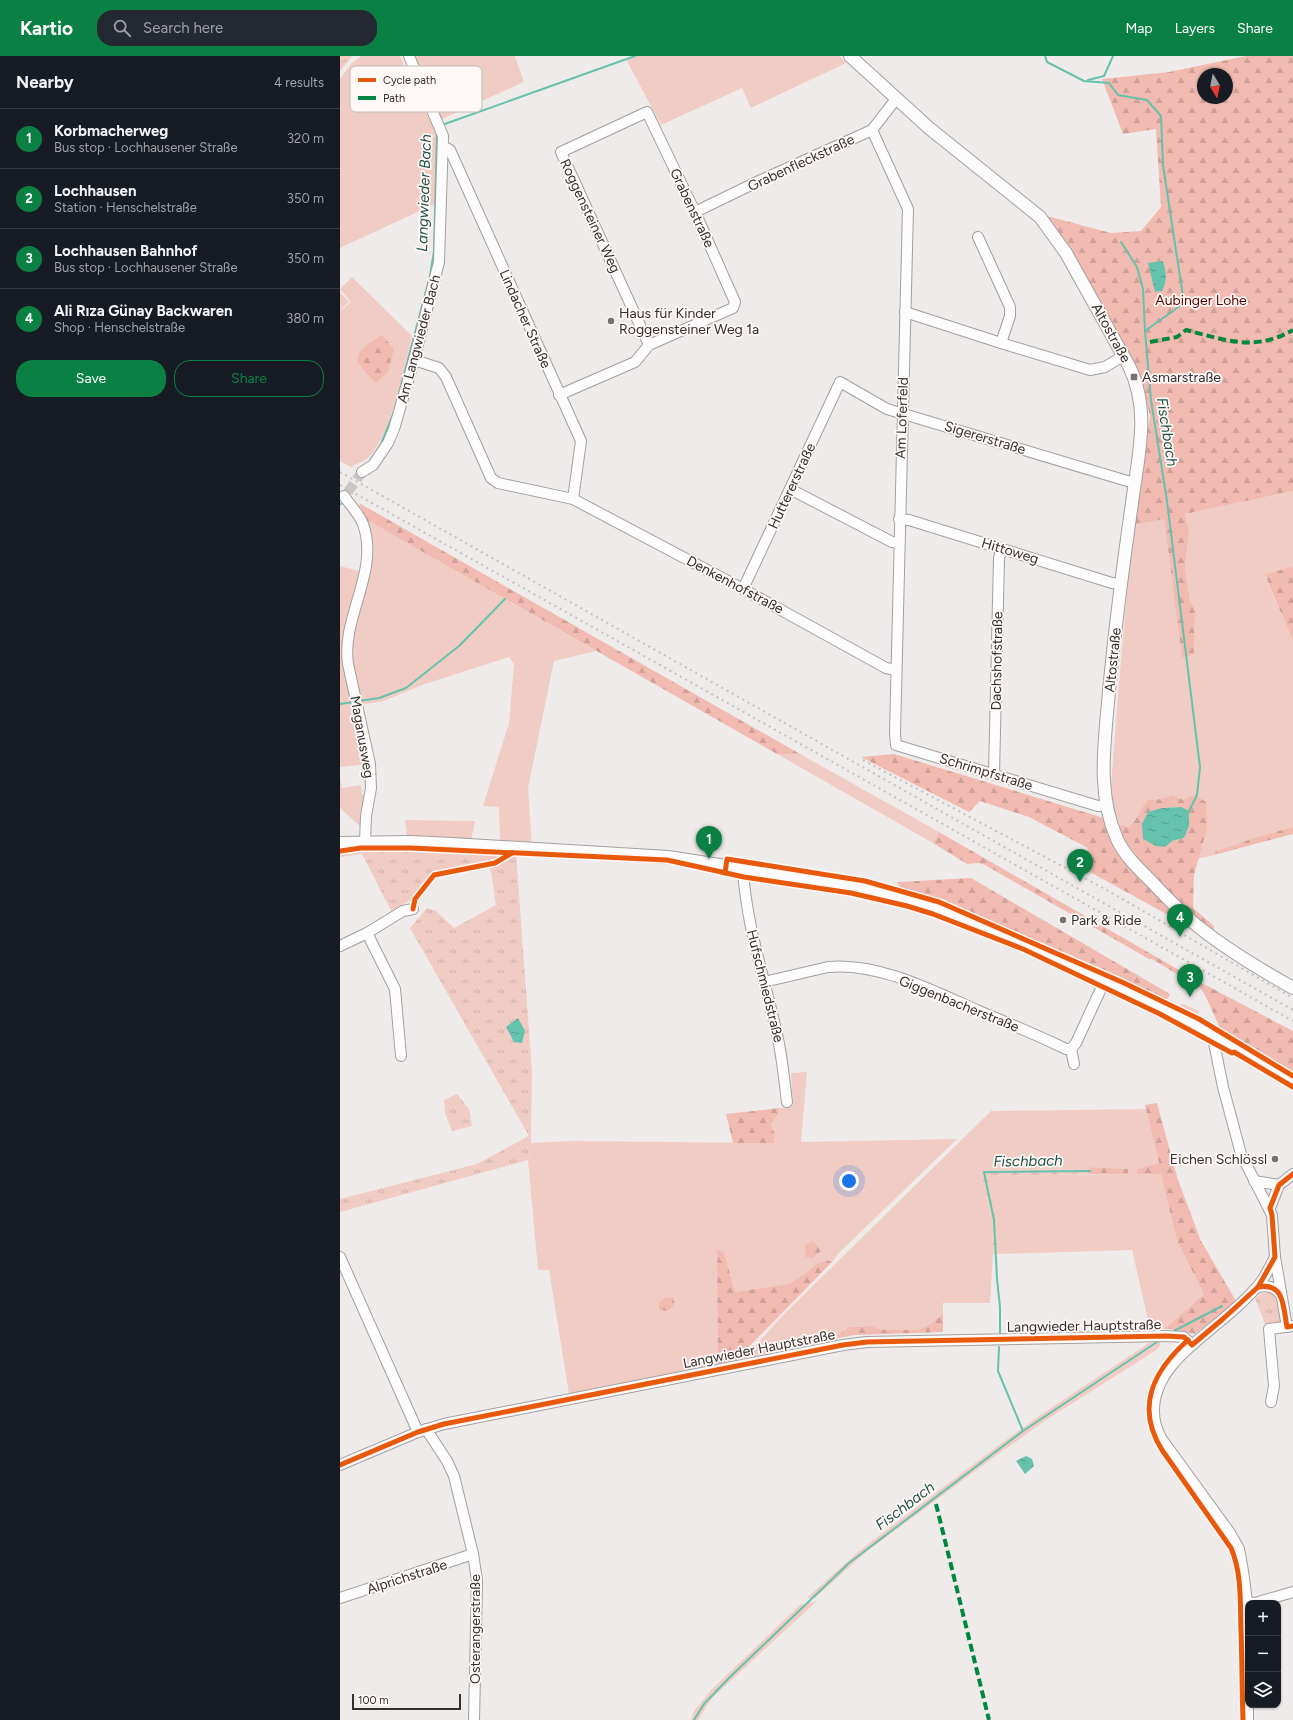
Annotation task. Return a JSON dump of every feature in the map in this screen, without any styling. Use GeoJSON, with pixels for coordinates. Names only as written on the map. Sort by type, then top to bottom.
{"type":"FeatureCollection","features":[{"type":"Feature","properties":{"kind":"main road","name":"Altostraße"},"geometry":{"type":"LineString","coordinates":[[850,56],[929,128],[1040,216],[1066,253],[1124,356],[1137,383],[1142,414],[1112,660],[1104,761],[1104,783],[1107,805],[1118,841],[1134,863],[1160,890],[1198,927],[1214,939],[1293,988]]}},
{"type":"Feature","properties":{"kind":"main road"},"geometry":{"type":"LineString","coordinates":[[340,843],[365,842],[452,844],[668,857],[855,886],[909,899],[961,916],[1026,943],[1164,1007],[1293,1080]]}},
{"type":"Feature","properties":{"kind":"street","name":"Am Langwieder Bach"},"geometry":{"type":"LineString","coordinates":[[409,56],[413,66]]}},
{"type":"Feature","properties":{"kind":"street","name":"Grabenfleckstraße"},"geometry":{"type":"LineString","coordinates":[[695,212],[759,181],[872,130],[896,99]]}},
{"type":"Feature","properties":{"kind":"street","name":"Am Langwieder Bach"},"geometry":{"type":"LineString","coordinates":[[362,472],[373,465],[388,443],[394,429],[414,360],[439,262],[444,136],[434,112]]}},
{"type":"Feature","properties":{"kind":"street","name":"Grabenstraße"},"geometry":{"type":"LineString","coordinates":[[648,112],[735,302],[733,308],[649,345]]}},
{"type":"Feature","properties":{"kind":"street","name":"Roggensteiner Weg"},"geometry":{"type":"LineString","coordinates":[[648,112],[561,152],[649,345]]}},
{"type":"Feature","properties":{"kind":"street","name":"Am Loferfeld"},"geometry":{"type":"LineString","coordinates":[[872,130],[908,206],[895,713]]}},
{"type":"Feature","properties":{"kind":"street","name":"Lindacher Straße"},"geometry":{"type":"LineString","coordinates":[[443,146],[450,150],[581,442],[573,499]]}},
{"type":"Feature","properties":{"kind":"street"},"geometry":{"type":"LineString","coordinates":[[978,237],[1010,307],[1010,316],[1001,343]]}},
{"type":"Feature","properties":{"kind":"street"},"geometry":{"type":"LineString","coordinates":[[905,312],[1090,370],[1105,367],[1124,356]]}},
{"type":"Feature","properties":{"kind":"street"},"geometry":{"type":"LineString","coordinates":[[559,395],[635,362],[649,345]]}},
{"type":"Feature","properties":{"kind":"street","name":"Denkenhofstraße"},"geometry":{"type":"LineString","coordinates":[[414,360],[440,368],[446,377],[491,478],[498,483],[573,499],[743,589],[886,668],[896,670]]}},
{"type":"Feature","properties":{"kind":"street","name":"Sigererstraße"},"geometry":{"type":"LineString","coordinates":[[840,382],[887,409],[1134,483]]}},
{"type":"Feature","properties":{"kind":"street","name":"Huttererstraße"},"geometry":{"type":"LineString","coordinates":[[743,589],[840,382]]}},
{"type":"Feature","properties":{"kind":"street"},"geometry":{"type":"LineString","coordinates":[[790,489],[892,542],[899,543]]}},
{"type":"Feature","properties":{"kind":"street","name":"Maganusweg"},"geometry":{"type":"LineString","coordinates":[[344,496],[363,525],[366,546],[364,583],[347,647],[348,664],[370,764],[371,788],[366,816],[365,842]]}},
{"type":"Feature","properties":{"kind":"street","name":"Hittoweg"},"geometry":{"type":"LineString","coordinates":[[899,519],[909,520],[1112,583],[1121,584]]}},
{"type":"Feature","properties":{"kind":"street","name":"Dachshofstraße"},"geometry":{"type":"LineString","coordinates":[[994,774],[1000,558],[1002,548]]}},
{"type":"Feature","properties":{"kind":"street","name":"Schrimpfstraße"},"geometry":{"type":"LineString","coordinates":[[895,713],[896,745],[1098,806],[1107,805]]}},
{"type":"Feature","properties":{"kind":"street","name":"Hufschmiedstraße"},"geometry":{"type":"LineString","coordinates":[[743,869],[752,935],[782,1061],[787,1102]]}},
{"type":"Feature","properties":{"kind":"street"},"geometry":{"type":"LineString","coordinates":[[340,946],[403,911],[413,909]]}},
{"type":"Feature","properties":{"kind":"street"},"geometry":{"type":"LineString","coordinates":[[367,932],[395,989],[401,1056]]}},
{"type":"Feature","properties":{"kind":"street","name":"Giggenbacherstraße"},"geometry":{"type":"LineString","coordinates":[[764,982],[828,967],[839,966],[858,968],[918,985],[1066,1049],[1071,1049]]}},
{"type":"Feature","properties":{"kind":"street"},"geometry":{"type":"LineString","coordinates":[[1074,1064],[1071,1049],[1076,1043],[1105,980]]}},
{"type":"Feature","properties":{"kind":"street"},"geometry":{"type":"LineString","coordinates":[[1212,1033],[1223,1087],[1241,1154],[1254,1181],[1270,1208],[1272,1215],[1281,1296],[1290,1326],[1269,1329],[1274,1386],[1271,1402]]}},
{"type":"Feature","properties":{"kind":"street"},"geometry":{"type":"LineString","coordinates":[[1218,1060],[1222,1052],[1226,1049],[1237,1047]]}},
{"type":"Feature","properties":{"kind":"street"},"geometry":{"type":"LineString","coordinates":[[1270,1208],[1280,1185],[1293,1174]]}},
{"type":"Feature","properties":{"kind":"street"},"geometry":{"type":"LineString","coordinates":[[1254,1181],[1280,1185]]}},
{"type":"Feature","properties":{"kind":"street","name":"Osterangerstraße"},"geometry":{"type":"LineString","coordinates":[[340,1257],[422,1431],[447,1461],[454,1476],[473,1554],[478,1588],[474,1720]]}},
{"type":"Feature","properties":{"kind":"street"},"geometry":{"type":"LineString","coordinates":[[1246,1600],[1242,1560],[1239,1549],[1230,1533],[1161,1438],[1156,1425],[1154,1411],[1157,1393],[1166,1373],[1182,1353],[1242,1302],[1258,1286],[1276,1257]]}},
{"type":"Feature","properties":{"kind":"street"},"geometry":{"type":"LineString","coordinates":[[1258,1286],[1266,1285],[1276,1288],[1281,1296]]}},
{"type":"Feature","properties":{"kind":"street","name":"Langwieder Hauptstraße"},"geometry":{"type":"LineString","coordinates":[[340,1465],[422,1431],[814,1350],[855,1343],[1166,1336],[1184,1337],[1192,1345]]}},
{"type":"Feature","properties":{"kind":"street","name":"Alprichstraße"},"geometry":{"type":"LineString","coordinates":[[340,1598],[473,1554]]}},
{"type":"Feature","properties":{"kind":"street"},"geometry":{"type":"LineString","coordinates":[[1263,1600],[1293,1592]]}},
{"type":"Feature","properties":{"kind":"street"},"geometry":{"type":"LineString","coordinates":[[1247,1636],[1247,1672]]}},
{"type":"Feature","properties":{"kind":"street"},"geometry":{"type":"LineString","coordinates":[[1248,1708],[1248,1720]]}},
{"type":"Feature","properties":{"kind":"green space"},"geometry":{"type":"Polygon","coordinates":[[[340,56],[352,56],[340,71],[340,56]]]}},
{"type":"Feature","properties":{"kind":"green space"},"geometry":{"type":"Polygon","coordinates":[[[361,56],[400,56],[405,66],[350,66],[350,112],[430,112],[440,130],[437,203],[340,248],[340,79],[351,64],[361,56]]]}},
{"type":"Feature","properties":{"kind":"green space"},"geometry":{"type":"Polygon","coordinates":[[[413,56],[515,56],[524,82],[482,101],[482,66],[418,66],[413,56]]]}},
{"type":"Feature","properties":{"kind":"green space"},"geometry":{"type":"Polygon","coordinates":[[[635,56],[839,56],[846,63],[751,108],[742,88],[661,125],[626,59],[635,56]]]}},
{"type":"Feature","properties":{"kind":"green space"},"geometry":{"type":"Polygon","coordinates":[[[808,56],[814,56],[818,60],[818,66],[814,70],[808,70],[804,66],[804,60],[808,56]]]}},
{"type":"Feature","properties":{"kind":"green space","name":"Aubinger Lohe"},"geometry":{"type":"Polygon","coordinates":[[[1246,56],[1293,56],[1293,491],[1185,514],[1189,532],[1185,568],[1190,601],[1195,610],[1194,655],[1182,658],[1164,519],[1133,525],[1150,416],[1142,382],[1047,216],[1111,233],[1141,231],[1161,207],[1156,129],[1123,134],[1102,79],[1169,72],[1246,56]]]}},
{"type":"Feature","properties":{"kind":"green space"},"geometry":{"type":"Polygon","coordinates":[[[439,112],[458,112],[442,119],[439,112]]]}},
{"type":"Feature","properties":{"kind":"green space"},"geometry":{"type":"Polygon","coordinates":[[[352,277],[412,336],[396,400],[385,432],[369,457],[351,467],[340,461],[340,311],[351,302],[340,289],[352,277]]]}},
{"type":"Feature","properties":{"kind":"green space"},"geometry":{"type":"Polygon","coordinates":[[[340,292],[349,302],[340,310],[340,292]]]}},
{"type":"Feature","properties":{"kind":"green space"},"geometry":{"type":"Polygon","coordinates":[[[382,335],[394,349],[388,372],[375,383],[357,362],[362,350],[382,335]]]}},
{"type":"Feature","properties":{"kind":"green space"},"geometry":{"type":"Polygon","coordinates":[[[1293,491],[1293,566],[1265,576],[1293,641],[1293,827],[1254,838],[1216,851],[1214,855],[1198,859],[1207,829],[1184,800],[1171,795],[1164,799],[1147,800],[1137,818],[1128,827],[1119,825],[1110,798],[1133,525],[1164,518],[1182,658],[1194,655],[1195,610],[1190,601],[1185,568],[1189,532],[1185,514],[1293,491]]]}},
{"type":"Feature","properties":{"kind":"green space"},"geometry":{"type":"Polygon","coordinates":[[[359,503],[800,754],[777,754],[365,519],[359,503]]]}},
{"type":"Feature","properties":{"kind":"green space"},"geometry":{"type":"Polygon","coordinates":[[[365,519],[596,651],[554,661],[528,788],[532,844],[500,842],[499,807],[483,806],[509,723],[514,664],[509,657],[422,685],[384,701],[358,705],[349,643],[362,596],[365,519]]]}},
{"type":"Feature","properties":{"kind":"green space"},"geometry":{"type":"Polygon","coordinates":[[[340,566],[363,572],[347,635],[369,764],[340,767],[340,566]]]}},
{"type":"Feature","properties":{"kind":"green space"},"geometry":{"type":"Polygon","coordinates":[[[1293,566],[1293,641],[1265,575],[1293,566]]]}},
{"type":"Feature","properties":{"kind":"green space"},"geometry":{"type":"Polygon","coordinates":[[[777,754],[800,754],[939,832],[933,843],[777,754]]]}},
{"type":"Feature","properties":{"kind":"green space"},"geometry":{"type":"Polygon","coordinates":[[[894,754],[1104,818],[1136,873],[1181,922],[1079,866],[1088,848],[1029,817],[980,801],[969,812],[861,757],[894,754]]]}},
{"type":"Feature","properties":{"kind":"green space"},"geometry":{"type":"Polygon","coordinates":[[[340,777],[342,788],[361,785],[362,795],[367,794],[362,828],[340,808],[340,777]]]}},
{"type":"Feature","properties":{"kind":"green space"},"geometry":{"type":"Polygon","coordinates":[[[1171,795],[1184,800],[1194,795],[1206,802],[1207,829],[1194,875],[1193,908],[1214,926],[1213,933],[1190,914],[1157,880],[1124,841],[1119,825],[1128,827],[1137,818],[1147,800],[1163,799],[1171,795]],[[1181,807],[1162,808],[1172,841],[1184,838],[1181,807]]]}},
{"type":"Feature","properties":{"kind":"green space"},"geometry":{"type":"Polygon","coordinates":[[[405,820],[475,821],[471,841],[407,837],[405,820]]]}},
{"type":"Feature","properties":{"kind":"green space"},"geometry":{"type":"Polygon","coordinates":[[[1293,827],[1293,834],[1214,855],[1216,851],[1293,827]]]}},
{"type":"Feature","properties":{"kind":"green space"},"geometry":{"type":"Polygon","coordinates":[[[939,832],[1186,974],[1183,978],[985,865],[979,863],[967,864],[933,843],[939,832]]]}},
{"type":"Feature","properties":{"kind":"green space"},"geometry":{"type":"Polygon","coordinates":[[[385,849],[516,854],[532,1071],[531,1143],[528,1160],[340,1212],[340,1199],[477,1164],[529,1136],[410,928],[427,908],[436,911],[454,928],[496,905],[489,866],[435,877],[422,894],[391,911],[362,854],[340,857],[340,851],[385,849]]]}},
{"type":"Feature","properties":{"kind":"green space"},"geometry":{"type":"Polygon","coordinates":[[[971,878],[1170,994],[1167,1000],[1164,1001],[940,900],[901,888],[897,882],[971,878]]]}},
{"type":"Feature","properties":{"kind":"green space"},"geometry":{"type":"Polygon","coordinates":[[[1198,981],[1293,1031],[1293,1073],[1220,1028],[1205,995],[1197,983],[1198,981]]]}},
{"type":"Feature","properties":{"kind":"green space"},"geometry":{"type":"Polygon","coordinates":[[[1183,1004],[1197,1010],[1201,1019],[1176,1007],[1183,1004]]]}},
{"type":"Feature","properties":{"kind":"green space"},"geometry":{"type":"Polygon","coordinates":[[[807,1072],[801,1142],[957,1139],[839,1253],[832,1262],[827,1260],[816,1264],[807,1272],[788,1284],[735,1292],[724,1252],[718,1251],[718,1364],[569,1394],[549,1270],[538,1270],[528,1160],[531,1143],[573,1141],[774,1143],[775,1134],[771,1125],[780,1108],[793,1106],[791,1073],[807,1072]]]}},
{"type":"Feature","properties":{"kind":"green space"},"geometry":{"type":"Polygon","coordinates":[[[457,1094],[469,1109],[472,1126],[452,1131],[445,1113],[444,1100],[457,1094]]]}},
{"type":"Feature","properties":{"kind":"green space"},"geometry":{"type":"Polygon","coordinates":[[[1157,1103],[1178,1180],[1201,1241],[1236,1301],[1195,1334],[1164,1329],[1204,1294],[1177,1241],[1161,1174],[1137,1174],[1137,1169],[1159,1163],[1145,1105],[1157,1103]]]}},
{"type":"Feature","properties":{"kind":"green space"},"geometry":{"type":"Polygon","coordinates":[[[780,1108],[771,1125],[775,1134],[774,1143],[733,1143],[726,1114],[780,1108]]]}},
{"type":"Feature","properties":{"kind":"green space"},"geometry":{"type":"Polygon","coordinates":[[[1146,1109],[1159,1163],[1137,1169],[1137,1174],[1161,1173],[1177,1241],[1204,1294],[1164,1329],[1147,1329],[1147,1316],[1132,1250],[997,1254],[996,1220],[986,1176],[1128,1174],[1128,1169],[1091,1167],[1088,1169],[980,1171],[992,1220],[993,1254],[990,1303],[943,1303],[943,1314],[932,1323],[918,1330],[882,1330],[872,1326],[849,1327],[832,1339],[743,1359],[785,1313],[991,1111],[1146,1109]]]}},
{"type":"Feature","properties":{"kind":"green space"},"geometry":{"type":"Polygon","coordinates":[[[1091,1167],[1128,1169],[1128,1174],[1088,1174],[1088,1169],[1091,1167]]]}},
{"type":"Feature","properties":{"kind":"green space"},"geometry":{"type":"Polygon","coordinates":[[[1088,1169],[1088,1174],[987,1176],[996,1220],[997,1254],[993,1254],[992,1220],[980,1171],[1088,1169]]]}},
{"type":"Feature","properties":{"kind":"green space"},"geometry":{"type":"Polygon","coordinates":[[[813,1241],[821,1251],[813,1258],[806,1257],[805,1245],[813,1241]]]}},
{"type":"Feature","properties":{"kind":"green space"},"geometry":{"type":"Polygon","coordinates":[[[717,1250],[724,1252],[735,1292],[788,1284],[807,1272],[816,1264],[827,1260],[832,1262],[735,1361],[718,1364],[717,1250]]]}},
{"type":"Feature","properties":{"kind":"green space"},"geometry":{"type":"Polygon","coordinates":[[[1271,1292],[1277,1296],[1284,1324],[1266,1327],[1255,1298],[1260,1294],[1271,1292]]]}},
{"type":"Feature","properties":{"kind":"green space"},"geometry":{"type":"Polygon","coordinates":[[[666,1297],[674,1298],[673,1306],[667,1311],[659,1310],[659,1303],[666,1297]]]}},
{"type":"Feature","properties":{"kind":"green space"},"geometry":{"type":"Polygon","coordinates":[[[943,1314],[943,1332],[855,1335],[832,1339],[849,1327],[872,1326],[882,1330],[918,1330],[932,1323],[943,1314]]]}},
{"type":"Feature","properties":{"kind":"green space"},"geometry":{"type":"Polygon","coordinates":[[[1160,1342],[1160,1346],[1155,1351],[1049,1418],[990,1460],[865,1553],[815,1598],[807,1598],[859,1551],[1039,1416],[1149,1343],[1160,1342]]]}},
{"type":"Feature","properties":{"kind":"green space"},"geometry":{"type":"Polygon","coordinates":[[[817,1601],[712,1698],[698,1720],[691,1720],[694,1711],[712,1689],[800,1605],[817,1601]]]}},
{"type":"Feature","properties":{"kind":"water"},"geometry":{"type":"Polygon","coordinates":[[[1163,261],[1166,280],[1162,291],[1155,292],[1148,263],[1163,261]]]}},
{"type":"Feature","properties":{"kind":"water"},"geometry":{"type":"Polygon","coordinates":[[[1181,807],[1189,811],[1189,826],[1184,838],[1172,841],[1165,847],[1156,846],[1143,839],[1142,824],[1148,812],[1162,808],[1181,807]]]}},
{"type":"Feature","properties":{"kind":"water"},"geometry":{"type":"Polygon","coordinates":[[[518,1018],[525,1031],[522,1043],[514,1042],[506,1027],[518,1018]]]}},
{"type":"Feature","properties":{"kind":"water"},"geometry":{"type":"Polygon","coordinates":[[[1026,1456],[1032,1459],[1034,1466],[1025,1474],[1016,1461],[1026,1456]]]}},
{"type":"Feature","properties":{"kind":"waterway","name":"Langwieder Bach"},"geometry":{"type":"LineString","coordinates":[[482,111],[635,56]]}},
{"type":"Feature","properties":{"kind":"waterway","name":"Fischbach"},"geometry":{"type":"LineString","coordinates":[[1045,56],[1047,62],[1084,81],[1109,83],[1118,95],[1147,100],[1161,116],[1163,165],[1184,303],[1145,331],[1151,400],[1167,501],[1200,767],[1197,795],[1189,811]]}},
{"type":"Feature","properties":{"kind":"waterway"},"geometry":{"type":"LineString","coordinates":[[1088,80],[1104,76],[1113,56]]}},
{"type":"Feature","properties":{"kind":"waterway","name":"Langwieder Bach"},"geometry":{"type":"LineString","coordinates":[[442,125],[478,112]]}},
{"type":"Feature","properties":{"kind":"waterway","name":"Langwieder Bach"},"geometry":{"type":"LineString","coordinates":[[376,452],[381,444],[394,412],[430,276],[434,251],[437,131]]}},
{"type":"Feature","properties":{"kind":"waterway"},"geometry":{"type":"LineString","coordinates":[[1121,242],[1137,267],[1143,289],[1145,331]]}},
{"type":"Feature","properties":{"kind":"waterway"},"geometry":{"type":"LineString","coordinates":[[359,701],[379,698],[406,688],[459,646],[505,599]]}},
{"type":"Feature","properties":{"kind":"waterway"},"geometry":{"type":"LineString","coordinates":[[340,704],[353,702]]}},
{"type":"Feature","properties":{"kind":"waterway","name":"Fischbach"},"geometry":{"type":"LineString","coordinates":[[1000,1333],[1000,1307],[994,1220],[984,1172],[1090,1171]]}},
{"type":"Feature","properties":{"kind":"waterway","name":"Fischbach"},"geometry":{"type":"LineString","coordinates":[[1174,1331],[1222,1306]]}},
{"type":"Feature","properties":{"kind":"waterway","name":"Fischbach"},"geometry":{"type":"LineString","coordinates":[[694,1720],[704,1704],[729,1678],[849,1563],[1023,1431],[1157,1342]]}},
{"type":"Feature","properties":{"kind":"waterway"},"geometry":{"type":"LineString","coordinates":[[999,1347],[998,1371],[1023,1431]]}},
{"type":"Feature","properties":{"kind":"tunnel"},"geometry":{"type":"LineString","coordinates":[[348,492],[362,472]]}},
{"type":"Feature","properties":{"kind":"railway"},"geometry":{"type":"LineString","coordinates":[[340,472],[1293,1010]]}},
{"type":"Feature","properties":{"kind":"railway"},"geometry":{"type":"LineString","coordinates":[[340,485],[1293,1021]]}},
{"type":"Feature","properties":{"kind":"railway"},"geometry":{"type":"LineString","coordinates":[[863,760],[1105,889],[1293,998]]}},
{"type":"Feature","properties":{"kind":"marked path"},"geometry":{"type":"LineString","coordinates":[[1150,342],[1177,337],[1186,330],[1240,342],[1265,341],[1279,337],[1293,330]]}},
{"type":"Feature","properties":{"kind":"marked path"},"geometry":{"type":"LineString","coordinates":[[936,1504],[989,1720]]}},
{"type":"Feature","properties":{"kind":"cycle path"},"geometry":{"type":"LineString","coordinates":[[340,851],[361,848],[411,848],[667,860],[744,877],[851,893],[907,906],[933,914],[1023,949],[1160,1014],[1232,1053],[1234,1052],[1293,1087]]}},
{"type":"Feature","properties":{"kind":"cycle path"},"geometry":{"type":"LineString","coordinates":[[413,909],[415,899],[434,875],[495,863],[512,853]]}},
{"type":"Feature","properties":{"kind":"cycle path"},"geometry":{"type":"LineString","coordinates":[[725,873],[727,859],[865,881],[939,902],[1124,983],[1199,1019],[1293,1076]]}},
{"type":"Feature","properties":{"kind":"cycle path"},"geometry":{"type":"LineString","coordinates":[[340,1465],[418,1432],[444,1424],[843,1345],[867,1342],[1166,1336],[1184,1337],[1192,1345],[1258,1287],[1275,1257],[1272,1215],[1270,1208],[1279,1185],[1293,1174]]}},
{"type":"Feature","properties":{"kind":"cycle path"},"geometry":{"type":"LineString","coordinates":[[1258,1287],[1267,1286],[1278,1292],[1283,1304],[1287,1327],[1293,1326]]}},
{"type":"Feature","properties":{"kind":"cycle path"},"geometry":{"type":"LineString","coordinates":[[1188,1340],[1165,1364],[1157,1377],[1149,1404],[1150,1419],[1154,1434],[1162,1450],[1231,1548],[1235,1558],[1240,1588],[1243,1720]]}},
{"type":"Feature","properties":{"kind":"place","name":"Haus für Kinder Roggensteiner Weg 1a"},"geometry":{"type":"Point","coordinates":[611,321]}},
{"type":"Feature","properties":{"kind":"place","name":"Asmarstraße"},"geometry":{"type":"Point","coordinates":[1134,377]}},
{"type":"Feature","properties":{"kind":"place","name":"Korbmacherweg"},"geometry":{"type":"Point","coordinates":[709,859]}},
{"type":"Feature","properties":{"kind":"place","name":"Lochhausen"},"geometry":{"type":"Point","coordinates":[1080,882]}},
{"type":"Feature","properties":{"kind":"place","name":"Park & Ride"},"geometry":{"type":"Point","coordinates":[1063,920]}},
{"type":"Feature","properties":{"kind":"place","name":"Ali Rıza Günay Backwaren"},"geometry":{"type":"Point","coordinates":[1180,937]}},
{"type":"Feature","properties":{"kind":"place","name":"Lochhausen Bahnhof"},"geometry":{"type":"Point","coordinates":[1190,997]}},
{"type":"Feature","properties":{"kind":"place","name":"Eichen Schlössl"},"geometry":{"type":"Point","coordinates":[1275,1159]}}]}
